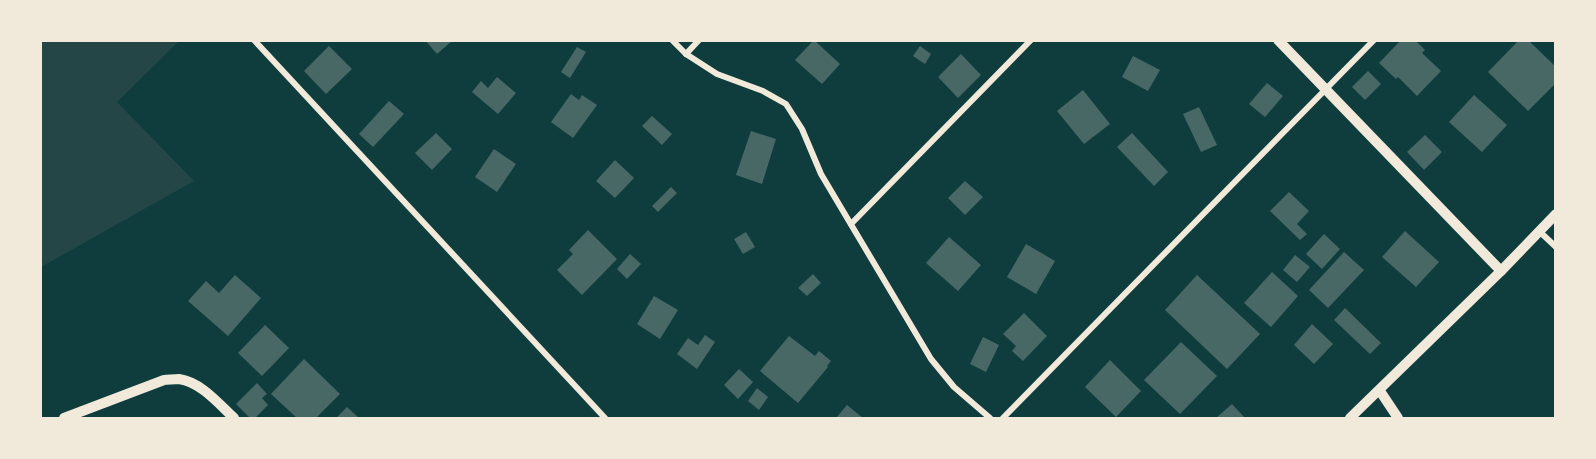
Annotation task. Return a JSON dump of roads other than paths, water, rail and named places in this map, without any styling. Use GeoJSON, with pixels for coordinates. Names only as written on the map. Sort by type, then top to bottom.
{"type":"FeatureCollection","features":[{"type":"Feature","properties":{"kind":"street"},"geometry":{"type":"LineString","coordinates":[[254,40],[605,418]]}},
{"type":"Feature","properties":{"kind":"street"},"geometry":{"type":"LineString","coordinates":[[672,40],[686,54],[717,74],[763,91],[786,104],[802,129],[821,174],[931,359],[954,387],[990,418]]}},
{"type":"Feature","properties":{"kind":"street"},"geometry":{"type":"LineString","coordinates":[[686,54],[699,40]]}},
{"type":"Feature","properties":{"kind":"street"},"geometry":{"type":"LineString","coordinates":[[851,224],[1031,40]]}},
{"type":"Feature","properties":{"kind":"street"},"geometry":{"type":"LineString","coordinates":[[1278,40],[1501,271]]}},
{"type":"Feature","properties":{"kind":"street"},"geometry":{"type":"LineString","coordinates":[[1003,418],[1374,40]]}},
{"type":"Feature","properties":{"kind":"street"},"geometry":{"type":"LineString","coordinates":[[1350,418],[1380,391],[1556,214]]}},
{"type":"Feature","properties":{"kind":"street"},"geometry":{"type":"LineString","coordinates":[[1539,231],[1556,247]]}},
{"type":"Feature","properties":{"kind":"street"},"geometry":{"type":"LineString","coordinates":[[64,418],[164,380],[180,379],[212,397],[234,418]]}},
{"type":"Feature","properties":{"kind":"street"},"geometry":{"type":"LineString","coordinates":[[1380,391],[1398,418]]}}]}
